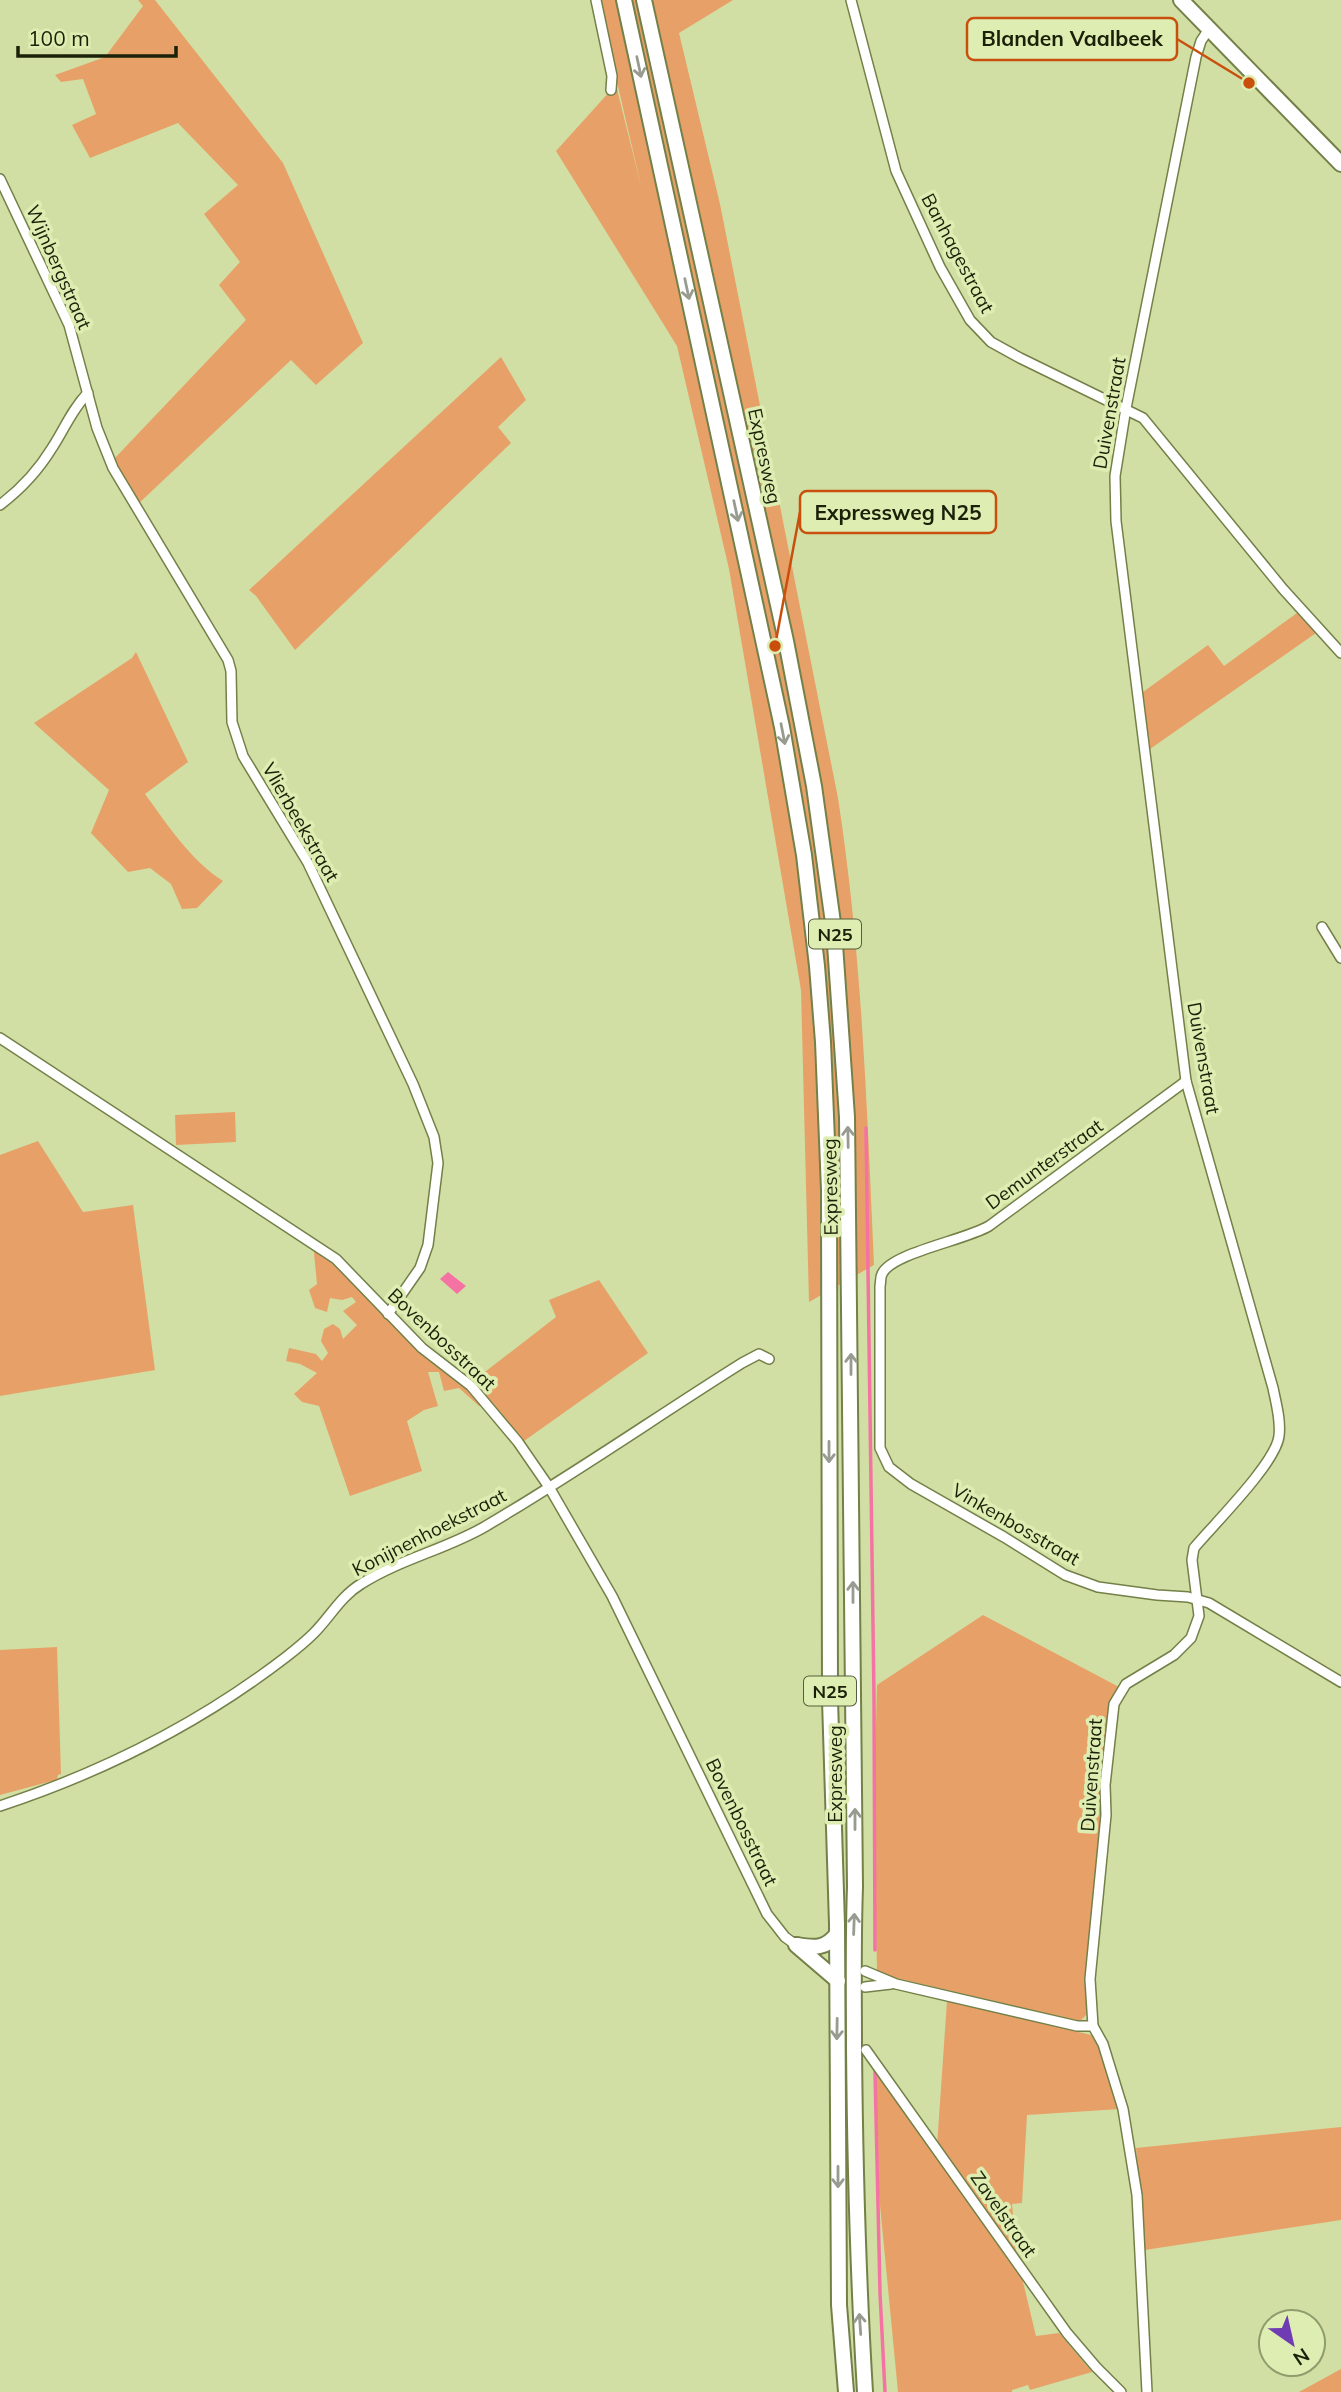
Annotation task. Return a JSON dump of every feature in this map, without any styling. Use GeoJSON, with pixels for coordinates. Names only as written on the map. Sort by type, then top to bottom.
{"type":"FeatureCollection","features":[{"type":"Feature","properties":{"kind":"main road","name":"Expresweg"},"geometry":{"type":"LineString","coordinates":[[624,0],[782,727],[804,855],[817,966],[829,1190],[830,1687],[838,1981],[839,2305],[846,2392]]}},
{"type":"Feature","properties":{"kind":"main road","name":"Expresweg"},"geometry":{"type":"LineString","coordinates":[[644,0],[786,641],[814,786],[834,930],[844,1040],[849,1189],[856,2211],[865,2392]]}},
{"type":"Feature","properties":{"kind":"main road"},"geometry":{"type":"LineString","coordinates":[[1181,0],[1341,164]]}},
{"type":"Feature","properties":{"kind":"main road"},"geometry":{"type":"LineString","coordinates":[[796,1945],[823,1947],[832,1942],[837,1934]]}},
{"type":"Feature","properties":{"kind":"main road"},"geometry":{"type":"LineString","coordinates":[[796,1945],[838,1981]]}},
{"type":"Feature","properties":{"kind":"main road"},"geometry":{"type":"LineString","coordinates":[[853,1960],[865,1971]]}},
{"type":"Feature","properties":{"kind":"main road"},"geometry":{"type":"LineString","coordinates":[[854,1998],[865,1987]]}},
{"type":"Feature","properties":{"kind":"street"},"geometry":{"type":"LineString","coordinates":[[596,0],[612,76],[611,90]]}},
{"type":"Feature","properties":{"kind":"street","name":"Banhagestraat"},"geometry":{"type":"LineString","coordinates":[[851,0],[896,171],[940,267],[970,320],[991,342],[1010,353],[1143,418],[1283,589],[1341,653]]}},
{"type":"Feature","properties":{"kind":"street","name":"Duivenstraat"},"geometry":{"type":"LineString","coordinates":[[1147,2392],[1137,2195],[1117,2085],[1103,2044],[1093,2026],[1090,1979],[1114,1704],[1126,1684],[1174,1654],[1191,1638],[1199,1616],[1192,1560],[1194,1548],[1271,1458],[1277,1446],[1279,1420],[1258,1329],[1186,1081],[1116,520],[1115,476],[1126,408],[1196,57],[1201,41],[1209,29]]}},
{"type":"Feature","properties":{"kind":"street","name":"Wijnbergstraat"},"geometry":{"type":"LineString","coordinates":[[0,179],[69,325],[88,393]]}},
{"type":"Feature","properties":{"kind":"street"},"geometry":{"type":"LineString","coordinates":[[0,505],[20,490],[39,469],[79,403],[88,393]]}},
{"type":"Feature","properties":{"kind":"street","name":"Vlierbeekstraat"},"geometry":{"type":"LineString","coordinates":[[88,393],[97,428],[124,489],[228,660],[232,671],[232,722],[243,756],[308,863],[413,1084],[434,1137],[438,1163],[428,1245],[420,1268],[388,1314]]}},
{"type":"Feature","properties":{"kind":"street"},"geometry":{"type":"LineString","coordinates":[[1322,927],[1341,958]]}},
{"type":"Feature","properties":{"kind":"street","name":"Bovenbosstraat"},"geometry":{"type":"LineString","coordinates":[[0,1038],[337,1259],[422,1348],[471,1386],[518,1442],[549,1487],[612,1595],[767,1914],[785,1937],[796,1945]]}},
{"type":"Feature","properties":{"kind":"street","name":"Demunterstraat"},"geometry":{"type":"LineString","coordinates":[[912,1254],[976,1233],[989,1226],[1186,1081]]}},
{"type":"Feature","properties":{"kind":"street","name":"Vinkenbosstraat"},"geometry":{"type":"LineString","coordinates":[[912,1254],[894,1262],[882,1273],[880,1286],[880,1448],[889,1467],[911,1484],[1065,1575],[1082,1582],[1198,1599],[1209,1603],[1341,1682]]}},
{"type":"Feature","properties":{"kind":"street","name":"Konijnenhoekstraat"},"geometry":{"type":"LineString","coordinates":[[0,1806],[52,1789],[126,1757],[191,1722],[295,1650],[358,1585],[483,1528],[750,1359],[759,1354],[769,1359]]}},
{"type":"Feature","properties":{"kind":"street"},"geometry":{"type":"LineString","coordinates":[[865,1971],[896,1984],[1077,2026],[1093,2026]]}},
{"type":"Feature","properties":{"kind":"street"},"geometry":{"type":"LineString","coordinates":[[865,1987],[896,1984]]}},
{"type":"Feature","properties":{"kind":"street","name":"Zavelstraat"},"geometry":{"type":"LineString","coordinates":[[866,2050],[1067,2333],[1121,2392]]}},
{"type":"Feature","properties":{"kind":"shaded area"},"geometry":{"type":"Polygon","coordinates":[[[138,0],[155,0],[283,163],[363,343],[316,385],[291,360],[137,505],[114,459],[246,320],[219,285],[240,262],[204,214],[238,185],[178,123],[90,158],[72,125],[96,114],[83,79],[61,82],[55,75],[105,57],[143,6],[138,0]]]}},
{"type":"Feature","properties":{"kind":"shaded area"},"geometry":{"type":"Polygon","coordinates":[[[598,0],[733,0],[679,33],[720,204],[838,798],[853,914],[866,1090],[874,1265],[809,1302],[801,990],[729,569],[677,346],[556,151],[611,90],[617,89],[642,190],[598,0]]]}},
{"type":"Feature","properties":{"kind":"shaded area"},"geometry":{"type":"Polygon","coordinates":[[[501,357],[526,400],[498,427],[511,443],[295,650],[249,590],[501,357]]]}},
{"type":"Feature","properties":{"kind":"shaded area"},"geometry":{"type":"Polygon","coordinates":[[[1297,613],[1316,633],[1150,749],[1143,692],[1208,645],[1224,666],[1297,613]]]}},
{"type":"Feature","properties":{"kind":"shaded area"},"geometry":{"type":"Polygon","coordinates":[[[136,652],[188,762],[145,794],[190,853],[223,881],[197,908],[182,909],[171,884],[150,868],[128,872],[91,833],[109,790],[34,723],[132,658],[136,652]]]}},
{"type":"Feature","properties":{"kind":"shaded area"},"geometry":{"type":"Polygon","coordinates":[[[235,1112],[236,1142],[176,1145],[175,1115],[235,1112]]]}},
{"type":"Feature","properties":{"kind":"shaded area"},"geometry":{"type":"Polygon","coordinates":[[[38,1141],[83,1212],[133,1205],[155,1370],[0,1396],[0,1155],[38,1141]]]}},
{"type":"Feature","properties":{"kind":"shaded area"},"geometry":{"type":"Polygon","coordinates":[[[313,1243],[337,1261],[422,1348],[472,1382],[556,1317],[549,1300],[599,1280],[648,1353],[524,1441],[518,1442],[486,1403],[479,1406],[459,1388],[444,1391],[439,1372],[428,1372],[438,1406],[424,1410],[407,1421],[422,1471],[350,1496],[319,1406],[302,1402],[294,1394],[317,1373],[300,1364],[286,1361],[289,1348],[316,1354],[322,1361],[328,1353],[321,1341],[324,1329],[333,1324],[340,1329],[343,1339],[357,1325],[343,1311],[356,1302],[352,1297],[342,1300],[330,1298],[327,1312],[315,1308],[309,1290],[317,1284],[313,1243]]]}},
{"type":"Feature","properties":{"kind":"shaded area"},"geometry":{"type":"Polygon","coordinates":[[[448,1272],[466,1286],[457,1294],[440,1279],[448,1272]]]}},
{"type":"Feature","properties":{"kind":"shaded area"},"geometry":{"type":"Polygon","coordinates":[[[983,1615],[1119,1687],[1109,1711],[1103,1814],[1088,1958],[1087,2014],[1080,2021],[892,1977],[877,1971],[874,1806],[877,1685],[983,1615]]]}},
{"type":"Feature","properties":{"kind":"shaded area"},"geometry":{"type":"Polygon","coordinates":[[[57,1647],[61,1774],[52,1786],[52,1781],[0,1795],[0,1650],[57,1647]]]}},
{"type":"Feature","properties":{"kind":"shaded area"},"geometry":{"type":"Polygon","coordinates":[[[947,2001],[1091,2035],[1100,2046],[1120,2109],[1027,2115],[1022,2203],[1012,2204],[1017,2257],[1036,2336],[1059,2333],[1092,2372],[1030,2390],[1028,2385],[1012,2392],[898,2392],[879,2195],[876,2072],[937,2146],[947,2001]]]}},
{"type":"Feature","properties":{"kind":"shaded area"},"geometry":{"type":"Polygon","coordinates":[[[1341,2127],[1341,2220],[1145,2250],[1136,2148],[1341,2127]]]}},
{"type":"Feature","properties":{"kind":"shaded area"},"geometry":{"type":"Polygon","coordinates":[[[1341,2369],[1341,2392],[1299,2392],[1327,2378],[1341,2369]]]}},
{"type":"Feature","properties":{"kind":"waterway"},"geometry":{"type":"LineString","coordinates":[[866,1128],[875,1950]]}},
{"type":"Feature","properties":{"kind":"waterway"},"geometry":{"type":"LineString","coordinates":[[875,2071],[885,2392]]}},
{"type":"Feature","properties":{"kind":"place","name":"Blanden Vaalbeek"},"geometry":{"type":"Point","coordinates":[1249,83]}},
{"type":"Feature","properties":{"kind":"place","name":"Expressweg N25"},"geometry":{"type":"Point","coordinates":[775,646]}}]}
